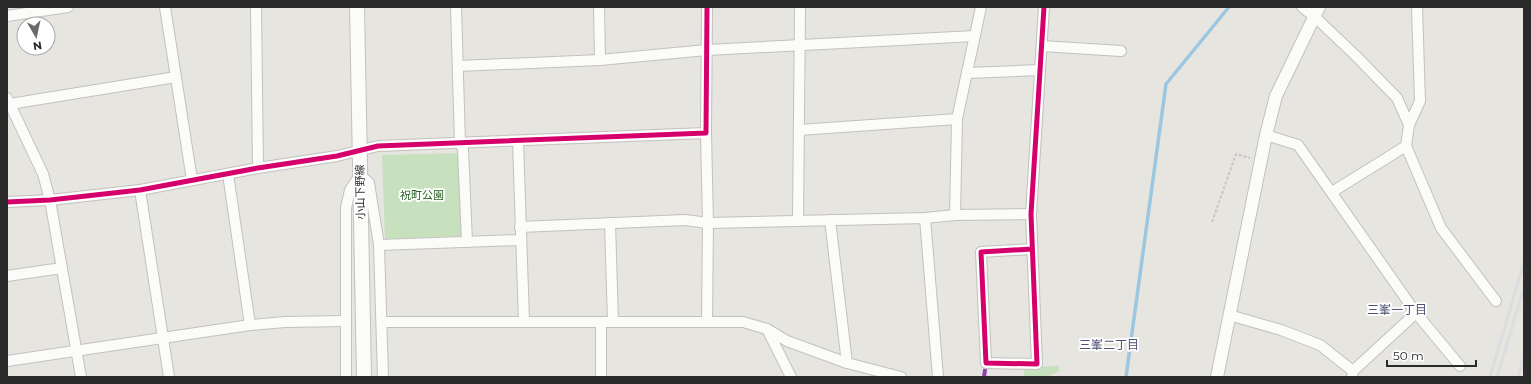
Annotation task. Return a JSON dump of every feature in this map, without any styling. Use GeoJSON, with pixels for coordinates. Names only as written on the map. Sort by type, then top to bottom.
{"type":"FeatureCollection","features":[{"type":"Feature","properties":{"kind":"main road","name":"小山下野線"},"geometry":{"type":"LineString","coordinates":[[357,7],[364,377]]}},
{"type":"Feature","properties":{"kind":"street"},"geometry":{"type":"LineString","coordinates":[[7,16],[68,7]]}},
{"type":"Feature","properties":{"kind":"street"},"geometry":{"type":"LineString","coordinates":[[165,7],[192,180]]}},
{"type":"Feature","properties":{"kind":"street"},"geometry":{"type":"LineString","coordinates":[[256,7],[258,168]]}},
{"type":"Feature","properties":{"kind":"street"},"geometry":{"type":"LineString","coordinates":[[456,7],[460,143],[463,148],[466,242]]}},
{"type":"Feature","properties":{"kind":"street"},"geometry":{"type":"LineString","coordinates":[[599,7],[600,60]]}},
{"type":"Feature","properties":{"kind":"street"},"geometry":{"type":"LineString","coordinates":[[707,7],[707,322]]}},
{"type":"Feature","properties":{"kind":"street"},"geometry":{"type":"LineString","coordinates":[[798,221],[800,7]]}},
{"type":"Feature","properties":{"kind":"street"},"geometry":{"type":"LineString","coordinates":[[955,215],[957,119],[981,7]]}},
{"type":"Feature","properties":{"kind":"street"},"geometry":{"type":"LineString","coordinates":[[1032,249],[981,252],[986,363],[1037,364],[1031,214],[1044,7]]}},
{"type":"Feature","properties":{"kind":"street"},"geometry":{"type":"LineString","coordinates":[[1302,7],[1317,12],[1356,56],[1397,98],[1409,126]]}},
{"type":"Feature","properties":{"kind":"street"},"geometry":{"type":"LineString","coordinates":[[1417,7],[1420,101],[1409,126],[1406,146],[1441,228],[1496,302]]}},
{"type":"Feature","properties":{"kind":"street"},"geometry":{"type":"LineString","coordinates":[[1217,377],[1260,161],[1276,96],[1317,12]]}},
{"type":"Feature","properties":{"kind":"street"},"geometry":{"type":"LineString","coordinates":[[458,66],[600,60],[707,50],[975,36]]}},
{"type":"Feature","properties":{"kind":"street"},"geometry":{"type":"LineString","coordinates":[[1042,46],[1121,51]]}},
{"type":"Feature","properties":{"kind":"street"},"geometry":{"type":"LineString","coordinates":[[967,73],[1040,70]]}},
{"type":"Feature","properties":{"kind":"street"},"geometry":{"type":"LineString","coordinates":[[81,377],[50,200],[43,174],[8,101],[176,77]]}},
{"type":"Feature","properties":{"kind":"street"},"geometry":{"type":"LineString","coordinates":[[799,130],[957,119]]}},
{"type":"Feature","properties":{"kind":"street"},"geometry":{"type":"LineString","coordinates":[[7,202],[50,200],[140,190],[258,168],[336,156],[378,146],[706,133]]}},
{"type":"Feature","properties":{"kind":"street"},"geometry":{"type":"LineString","coordinates":[[1266,135],[1298,145],[1416,313],[1460,366]]}},
{"type":"Feature","properties":{"kind":"street"},"geometry":{"type":"LineString","coordinates":[[518,141],[520,240],[524,321]]}},
{"type":"Feature","properties":{"kind":"street"},"geometry":{"type":"LineString","coordinates":[[1332,192],[1406,146]]}},
{"type":"Feature","properties":{"kind":"street"},"geometry":{"type":"LineString","coordinates":[[228,174],[250,325]]}},
{"type":"Feature","properties":{"kind":"street"},"geometry":{"type":"LineString","coordinates":[[346,377],[346,208],[350,190],[360,174],[369,183],[379,245],[383,377]]}},
{"type":"Feature","properties":{"kind":"street"},"geometry":{"type":"LineString","coordinates":[[140,190],[169,377]]}},
{"type":"Feature","properties":{"kind":"street"},"geometry":{"type":"LineString","coordinates":[[520,227],[685,220],[708,223],[1031,214]]}},
{"type":"Feature","properties":{"kind":"street"},"geometry":{"type":"LineString","coordinates":[[925,218],[938,377]]}},
{"type":"Feature","properties":{"kind":"street"},"geometry":{"type":"LineString","coordinates":[[830,220],[847,363]]}},
{"type":"Feature","properties":{"kind":"street"},"geometry":{"type":"LineString","coordinates":[[610,223],[613,322]]}},
{"type":"Feature","properties":{"kind":"street"},"geometry":{"type":"LineString","coordinates":[[379,245],[520,240]]}},
{"type":"Feature","properties":{"kind":"street"},"geometry":{"type":"LineString","coordinates":[[7,276],[62,268]]}},
{"type":"Feature","properties":{"kind":"street"},"geometry":{"type":"LineString","coordinates":[[1229,315],[1281,330],[1320,345],[1353,374],[1416,313]]}},
{"type":"Feature","properties":{"kind":"street"},"geometry":{"type":"LineString","coordinates":[[7,361],[250,325],[285,322],[346,321]]}},
{"type":"Feature","properties":{"kind":"street"},"geometry":{"type":"LineString","coordinates":[[382,322],[743,322],[767,329],[787,341],[847,363],[901,377]]}},
{"type":"Feature","properties":{"kind":"street"},"geometry":{"type":"LineString","coordinates":[[601,323],[601,377]]}},
{"type":"Feature","properties":{"kind":"street"},"geometry":{"type":"LineString","coordinates":[[767,329],[791,377]]}},
{"type":"Feature","properties":{"kind":"path"},"geometry":{"type":"LineString","coordinates":[[1212,222],[1236,154],[1260,161]]}},
{"type":"Feature","properties":{"kind":"green space","name":"祝町公園"},"geometry":{"type":"Polygon","coordinates":[[[461,153],[462,236],[385,239],[382,155],[461,153]]]}},
{"type":"Feature","properties":{"kind":"green space"},"geometry":{"type":"Polygon","coordinates":[[[1059,366],[1059,371],[1047,377],[1024,377],[1024,367],[1059,366]]]}},
{"type":"Feature","properties":{"kind":"waterway"},"geometry":{"type":"LineString","coordinates":[[1126,377],[1166,84],[1229,7]]}},
{"type":"Feature","properties":{"kind":"railway"},"geometry":{"type":"LineString","coordinates":[[1490,377],[1524,262]]}},
{"type":"Feature","properties":{"kind":"railway"},"geometry":{"type":"LineString","coordinates":[[1497,377],[1524,287]]}},
{"type":"Feature","properties":{"kind":"railway"},"geometry":{"type":"LineString","coordinates":[[1518,377],[1524,356]]}},
{"type":"Feature","properties":{"kind":"marked path"},"geometry":{"type":"LineString","coordinates":[[984,377],[986,363]]}},
{"type":"Feature","properties":{"kind":"cycle path"},"geometry":{"type":"LineString","coordinates":[[7,202],[50,200],[140,190],[258,168],[337,156],[378,146],[706,133],[707,7]]}},
{"type":"Feature","properties":{"kind":"cycle path"},"geometry":{"type":"LineString","coordinates":[[1032,249],[981,252],[986,363],[1037,364],[1031,214],[1044,7]]}},
{"type":"Feature","properties":{"kind":"district","name":"三峯一丁目"},"geometry":{"type":"Point","coordinates":[1397,310]}},
{"type":"Feature","properties":{"kind":"district","name":"三峯二丁目"},"geometry":{"type":"Point","coordinates":[1109,345]}}]}
